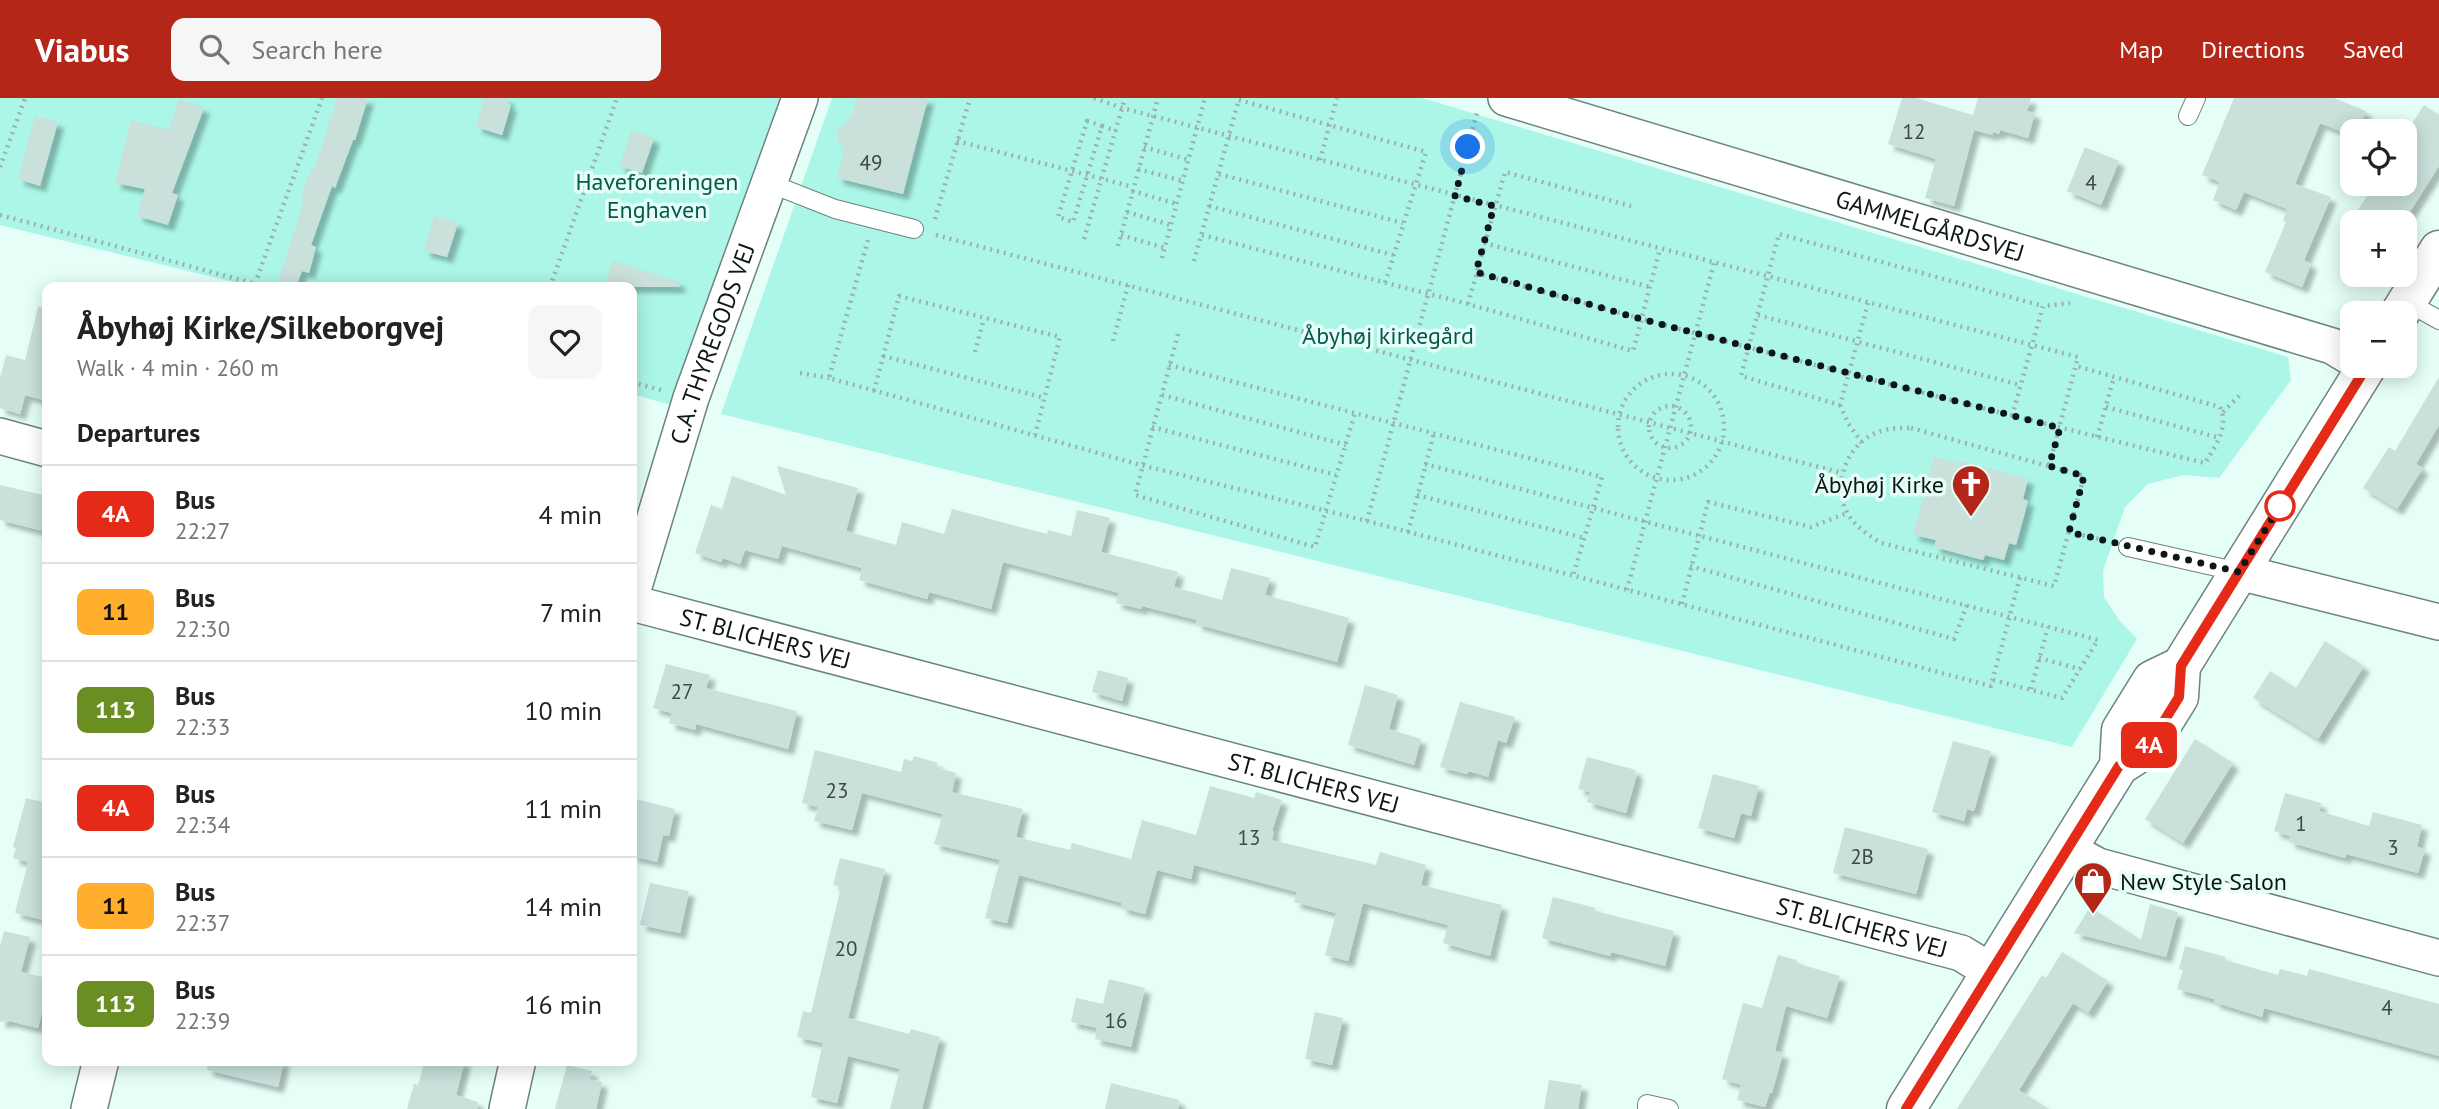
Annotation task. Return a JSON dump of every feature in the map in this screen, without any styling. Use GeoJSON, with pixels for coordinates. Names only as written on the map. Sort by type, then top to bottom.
{"type":"FeatureCollection","features":[{"type":"Feature","properties":{"kind":"street","name":"C.A. THYREGODS VEJ"},"geometry":{"type":"LineString","coordinates":[[637,576],[691,398],[800,98]]}},
{"type":"Feature","properties":{"kind":"street","name":"GAMMELGÅRDSVEJ"},"geometry":{"type":"LineString","coordinates":[[1492,104],[2332,346],[2340,351]]}},
{"type":"Feature","properties":{"kind":"street"},"geometry":{"type":"LineString","coordinates":[[2417,307],[2439,250]]}},
{"type":"Feature","properties":{"kind":"street"},"geometry":{"type":"LineString","coordinates":[[1906,1109],[2119,766],[2121,730],[2152,680],[2181,666],[2359,378]]}},
{"type":"Feature","properties":{"kind":"street"},"geometry":{"type":"LineString","coordinates":[[0,436],[42,448]]}},
{"type":"Feature","properties":{"kind":"street"},"geometry":{"type":"LineString","coordinates":[[2239,572],[2439,622]]}},
{"type":"Feature","properties":{"kind":"street","name":"ST. BLICHERS VEJ"},"geometry":{"type":"LineString","coordinates":[[637,604],[1961,953],[1992,972]]}},
{"type":"Feature","properties":{"kind":"street"},"geometry":{"type":"LineString","coordinates":[[2067,849],[2098,866],[2439,958]]}},
{"type":"Feature","properties":{"kind":"street"},"geometry":{"type":"LineString","coordinates":[[89,1109],[100,1066]]}},
{"type":"Feature","properties":{"kind":"street"},"geometry":{"type":"LineString","coordinates":[[508,1109],[517,1066]]}},
{"type":"Feature","properties":{"kind":"lane"},"geometry":{"type":"LineString","coordinates":[[2188,116],[2196,98]]}},
{"type":"Feature","properties":{"kind":"lane"},"geometry":{"type":"LineString","coordinates":[[769,183],[835,209],[922,231]]}},
{"type":"Feature","properties":{"kind":"lane"},"geometry":{"type":"LineString","coordinates":[[2128,547],[2239,572]]}},
{"type":"Feature","properties":{"kind":"lane"},"geometry":{"type":"LineString","coordinates":[[1647,1109],[1647,1104],[1669,1109]]}},
{"type":"Feature","properties":{"kind":"path"},"geometry":{"type":"LineString","coordinates":[[0,167],[25,98]]}},
{"type":"Feature","properties":{"kind":"path"},"geometry":{"type":"LineString","coordinates":[[256,282],[322,98]]}},
{"type":"Feature","properties":{"kind":"path"},"geometry":{"type":"LineString","coordinates":[[552,282],[617,98]]}},
{"type":"Feature","properties":{"kind":"path"},"geometry":{"type":"LineString","coordinates":[[970,98],[957,141],[922,231],[1842,472]]}},
{"type":"Feature","properties":{"kind":"path"},"geometry":{"type":"LineString","coordinates":[[1094,98],[1122,108],[1455,196],[2078,357],[2049,466]]}},
{"type":"Feature","properties":{"kind":"path"},"geometry":{"type":"LineString","coordinates":[[1084,239],[1125,98]]}},
{"type":"Feature","properties":{"kind":"path"},"geometry":{"type":"LineString","coordinates":[[1118,246],[1158,98]]}},
{"type":"Feature","properties":{"kind":"path"},"geometry":{"type":"LineString","coordinates":[[1162,258],[1205,98]]}},
{"type":"Feature","properties":{"kind":"path"},"geometry":{"type":"LineString","coordinates":[[1320,160],[1337,98]]}},
{"type":"Feature","properties":{"kind":"path"},"geometry":{"type":"LineString","coordinates":[[1194,261],[1239,99],[1426,152],[1385,284]]}},
{"type":"Feature","properties":{"kind":"path"},"geometry":{"type":"LineString","coordinates":[[1367,521],[1455,196],[1492,104]]}},
{"type":"Feature","properties":{"kind":"path"},"geometry":{"type":"LineString","coordinates":[[1102,126],[1073,222],[1058,217],[1087,121],[1102,126],[1116,131]]}},
{"type":"Feature","properties":{"kind":"path"},"geometry":{"type":"LineString","coordinates":[[957,141],[1101,179],[1177,204]]}},
{"type":"Feature","properties":{"kind":"path"},"geometry":{"type":"LineString","coordinates":[[1144,147],[1189,160]]}},
{"type":"Feature","properties":{"kind":"path"},"geometry":{"type":"LineString","coordinates":[[1138,169],[1183,181]]}},
{"type":"Feature","properties":{"kind":"path"},"geometry":{"type":"LineString","coordinates":[[1468,304],[1505,172],[1631,206]]}},
{"type":"Feature","properties":{"kind":"path"},"geometry":{"type":"LineString","coordinates":[[1219,174],[1403,223]]}},
{"type":"Feature","properties":{"kind":"path"},"geometry":{"type":"LineString","coordinates":[[1209,206],[1393,256]]}},
{"type":"Feature","properties":{"kind":"path"},"geometry":{"type":"LineString","coordinates":[[1127,212],[1171,225]]}},
{"type":"Feature","properties":{"kind":"path"},"geometry":{"type":"LineString","coordinates":[[0,215],[248,282]]}},
{"type":"Feature","properties":{"kind":"path"},"geometry":{"type":"LineString","coordinates":[[829,378],[874,219]]}},
{"type":"Feature","properties":{"kind":"path"},"geometry":{"type":"LineString","coordinates":[[1840,405],[1741,376],[1779,234],[2043,306],[2071,302]]}},
{"type":"Feature","properties":{"kind":"path"},"geometry":{"type":"LineString","coordinates":[[1121,235],[1165,248]]}},
{"type":"Feature","properties":{"kind":"path"},"geometry":{"type":"LineString","coordinates":[[1202,235],[1468,304],[1633,351],[1660,249]]}},
{"type":"Feature","properties":{"kind":"path"},"geometry":{"type":"LineString","coordinates":[[1484,243],[1650,287]]}},
{"type":"Feature","properties":{"kind":"path"},"geometry":{"type":"LineString","coordinates":[[1627,590],[1714,263]]}},
{"type":"Feature","properties":{"kind":"path"},"geometry":{"type":"LineString","coordinates":[[1476,272],[1695,334],[2205,463],[2220,438],[2224,417],[2220,407],[2076,366]]}},
{"type":"Feature","properties":{"kind":"path"},"geometry":{"type":"LineString","coordinates":[[1113,341],[1128,285]]}},
{"type":"Feature","properties":{"kind":"path"},"geometry":{"type":"LineString","coordinates":[[874,391],[899,296],[1060,338],[1035,435]]}},
{"type":"Feature","properties":{"kind":"path"},"geometry":{"type":"LineString","coordinates":[[1862,443],[1840,405],[1868,303]]}},
{"type":"Feature","properties":{"kind":"path"},"geometry":{"type":"LineString","coordinates":[[2012,416],[2043,306]]}},
{"type":"Feature","properties":{"kind":"path"},"geometry":{"type":"LineString","coordinates":[[1758,315],[2020,385]]}},
{"type":"Feature","properties":{"kind":"path"},"geometry":{"type":"LineString","coordinates":[[975,352],[985,318]]}},
{"type":"Feature","properties":{"kind":"path"},"geometry":{"type":"LineString","coordinates":[[1178,334],[1135,495],[1315,547],[1355,412]]}},
{"type":"Feature","properties":{"kind":"path"},"geometry":{"type":"LineString","coordinates":[[883,356],[1045,398]]}},
{"type":"Feature","properties":{"kind":"path"},"geometry":{"type":"LineString","coordinates":[[1169,365],[1602,477],[1573,576]]}},
{"type":"Feature","properties":{"kind":"path"},"geometry":{"type":"LineString","coordinates":[[800,373],[829,378],[1141,465],[1367,521],[1991,686],[2020,577]]}},
{"type":"Feature","properties":{"kind":"path"},"geometry":{"type":"LineString","coordinates":[[1662,375],[1684,376],[1704,386],[1714,397],[1722,418],[1722,441],[1711,460],[1694,475],[1679,480],[1657,478],[1637,468],[1627,457],[1620,444],[1619,414],[1625,400],[1635,388],[1647,380],[1662,375]]}},
{"type":"Feature","properties":{"kind":"path"},"geometry":{"type":"LineString","coordinates":[[2097,437],[2114,377]]}},
{"type":"Feature","properties":{"kind":"path"},"geometry":{"type":"LineString","coordinates":[[1162,395],[1346,444]]}},
{"type":"Feature","properties":{"kind":"path"},"geometry":{"type":"LineString","coordinates":[[2222,412],[2240,395]]}},
{"type":"Feature","properties":{"kind":"path"},"geometry":{"type":"LineString","coordinates":[[1661,407],[1676,407],[1687,414],[1691,423],[1690,432],[1686,441],[1679,446],[1665,447],[1653,440],[1649,431],[1650,422],[1661,407]]}},
{"type":"Feature","properties":{"kind":"path"},"geometry":{"type":"LineString","coordinates":[[2106,407],[2220,438]]}},
{"type":"Feature","properties":{"kind":"path"},"geometry":{"type":"LineString","coordinates":[[1153,427],[1336,475]]}},
{"type":"Feature","properties":{"kind":"path"},"geometry":{"type":"LineString","coordinates":[[1911,428],[2084,476],[2054,586],[1881,543],[1861,530],[1847,513],[1842,494],[1842,472],[1852,453],[1862,443],[1868,437],[1888,429],[1911,428]]}},
{"type":"Feature","properties":{"kind":"path"},"geometry":{"type":"LineString","coordinates":[[1408,532],[1434,433]]}},
{"type":"Feature","properties":{"kind":"path"},"geometry":{"type":"LineString","coordinates":[[1425,464],[2098,640],[2062,698],[1993,680]]}},
{"type":"Feature","properties":{"kind":"path"},"geometry":{"type":"LineString","coordinates":[[1418,495],[1584,538]]}},
{"type":"Feature","properties":{"kind":"path"},"geometry":{"type":"LineString","coordinates":[[1682,604],[1708,502],[1811,527],[1847,513]]}},
{"type":"Feature","properties":{"kind":"path"},"geometry":{"type":"LineString","coordinates":[[2069,532],[2128,547]]}},
{"type":"Feature","properties":{"kind":"path"},"geometry":{"type":"LineString","coordinates":[[1690,566],[1954,639],[1967,605]]}},
{"type":"Feature","properties":{"kind":"path"},"geometry":{"type":"LineString","coordinates":[[2031,689],[2048,627]]}},
{"type":"Feature","properties":{"kind":"path"},"geometry":{"type":"LineString","coordinates":[[2039,658],[2080,669]]}},
{"type":"Feature","properties":{"kind":"green space","name":"Haveforeningen Enghaven"},"geometry":{"type":"Polygon","coordinates":[[[0,98],[797,98],[685,409],[637,395],[637,282],[233,282],[0,225],[0,98]]]}},
{"type":"Feature","properties":{"kind":"green space","name":"Åbyhøj kirkegård"},"geometry":{"type":"Polygon","coordinates":[[[832,98],[1422,98],[2288,357],[2291,380],[2219,478],[2183,475],[2148,484],[2125,507],[2103,571],[2104,597],[2119,620],[2137,639],[2072,747],[721,414],[832,98]]]}},
{"type":"Feature","properties":{"kind":"building"},"geometry":{"type":"Polygon","coordinates":[[[337,98],[368,98],[355,140],[335,188],[332,186],[311,245],[316,247],[309,273],[302,271],[298,282],[278,282],[305,198],[301,196],[311,169],[314,170],[337,98]]]}},
{"type":"Feature","properties":{"kind":"building"},"geometry":{"type":"Polygon","coordinates":[[[484,98],[509,98],[507,104],[511,105],[502,135],[476,127],[484,98]]]}},
{"type":"Feature","properties":{"kind":"building"},"geometry":{"type":"Polygon","coordinates":[[[857,98],[928,98],[903,194],[837,178],[844,150],[838,140],[837,130],[853,114],[857,98]]]}},
{"type":"Feature","properties":{"kind":"building"},"geometry":{"type":"Polygon","coordinates":[[[1902,98],[1916,98],[1973,115],[1978,98],[2031,98],[2027,111],[2035,113],[2028,138],[2000,130],[1999,134],[1993,132],[1993,135],[1974,130],[1954,206],[1925,198],[1936,159],[1888,144],[1902,98]]]}},
{"type":"Feature","properties":{"kind":"building"},"geometry":{"type":"Polygon","coordinates":[[[2234,98],[2334,98],[2366,111],[2363,119],[2340,119],[2340,131],[2320,123],[2295,184],[2331,197],[2304,260],[2311,264],[2302,287],[2265,272],[2286,222],[2283,221],[2287,209],[2244,192],[2236,210],[2213,200],[2220,182],[2202,175],[2234,98]]]}},
{"type":"Feature","properties":{"kind":"building"},"geometry":{"type":"Polygon","coordinates":[[[179,99],[204,108],[172,193],[178,195],[168,225],[137,216],[145,189],[115,183],[131,120],[169,130],[179,99]]]}},
{"type":"Feature","properties":{"kind":"building"},"geometry":{"type":"Polygon","coordinates":[[[2424,105],[2439,115],[2439,166],[2411,210],[2358,210],[2367,196],[2417,196],[2415,119],[2424,105]]]}},
{"type":"Feature","properties":{"kind":"building"},"geometry":{"type":"Polygon","coordinates":[[[35,116],[58,122],[40,186],[18,179],[35,116]]]}},
{"type":"Feature","properties":{"kind":"building"},"geometry":{"type":"Polygon","coordinates":[[[631,131],[654,138],[642,173],[619,166],[631,131]]]}},
{"type":"Feature","properties":{"kind":"building"},"geometry":{"type":"Polygon","coordinates":[[[2085,147],[2119,161],[2101,205],[2067,191],[2085,147]]]}},
{"type":"Feature","properties":{"kind":"building"},"geometry":{"type":"Polygon","coordinates":[[[434,216],[458,223],[447,257],[424,251],[434,216]]]}},
{"type":"Feature","properties":{"kind":"building"},"geometry":{"type":"Polygon","coordinates":[[[613,261],[680,282],[679,287],[637,287],[637,282],[607,282],[613,261]]]}},
{"type":"Feature","properties":{"kind":"building"},"geometry":{"type":"Polygon","coordinates":[[[38,307],[42,307],[42,400],[25,395],[20,414],[0,408],[0,378],[6,355],[25,360],[38,307]]]}},
{"type":"Feature","properties":{"kind":"building"},"geometry":{"type":"Polygon","coordinates":[[[2439,377],[2439,425],[2416,464],[2423,468],[2397,509],[2363,488],[2389,447],[2395,451],[2439,377]]]}},
{"type":"Feature","properties":{"kind":"building","name":"Åbyhøj Kirke"},"geometry":{"type":"Polygon","coordinates":[[[1934,457],[1957,463],[1958,460],[2028,479],[2023,499],[2028,501],[2016,545],[2009,543],[2004,560],[1985,555],[1983,560],[1934,547],[1936,540],[1913,535],[1934,457]]]}},
{"type":"Feature","properties":{"kind":"building"},"geometry":{"type":"Polygon","coordinates":[[[777,466],[858,488],[846,531],[896,545],[902,522],[944,534],[952,509],[1047,534],[1048,530],[1071,536],[1077,510],[1110,518],[1101,552],[1178,572],[1174,587],[1222,600],[1231,568],[1270,578],[1265,595],[1349,618],[1337,662],[1196,624],[1197,620],[1142,606],[1141,609],[1116,603],[1119,593],[1003,562],[991,609],[929,592],[927,599],[859,580],[862,568],[782,546],[778,559],[745,550],[740,564],[723,558],[721,562],[695,553],[711,505],[722,509],[732,476],[786,495],[777,466]]]}},
{"type":"Feature","properties":{"kind":"building"},"geometry":{"type":"Polygon","coordinates":[[[0,485],[42,495],[42,531],[0,520],[0,485]]]}},
{"type":"Feature","properties":{"kind":"building"},"geometry":{"type":"Polygon","coordinates":[[[2325,641],[2364,666],[2318,739],[2253,698],[2270,671],[2296,688],[2325,641]]]}},
{"type":"Feature","properties":{"kind":"building"},"geometry":{"type":"Polygon","coordinates":[[[666,664],[710,675],[706,688],[797,711],[788,749],[696,724],[695,730],[669,723],[672,713],[653,708],[666,664]]]}},
{"type":"Feature","properties":{"kind":"building"},"geometry":{"type":"Polygon","coordinates":[[[1098,670],[1128,678],[1122,701],[1092,692],[1098,670]]]}},
{"type":"Feature","properties":{"kind":"building"},"geometry":{"type":"Polygon","coordinates":[[[1365,685],[1398,695],[1389,729],[1421,739],[1414,765],[1348,745],[1365,685]]]}},
{"type":"Feature","properties":{"kind":"building"},"geometry":{"type":"Polygon","coordinates":[[[1460,702],[1515,717],[1506,743],[1498,740],[1488,777],[1440,767],[1460,702]]]}},
{"type":"Feature","properties":{"kind":"building"},"geometry":{"type":"Polygon","coordinates":[[[2195,739],[2233,763],[2183,843],[2145,819],[2195,739]]]}},
{"type":"Feature","properties":{"kind":"building"},"geometry":{"type":"Polygon","coordinates":[[[1953,741],[1991,751],[1974,811],[1967,809],[1964,821],[1932,812],[1953,741]]]}},
{"type":"Feature","properties":{"kind":"building"},"geometry":{"type":"Polygon","coordinates":[[[815,750],[901,772],[904,759],[912,761],[914,756],[938,763],[936,767],[956,773],[952,792],[1023,809],[1016,837],[1070,850],[1072,843],[1131,859],[1142,820],[1196,835],[1210,786],[1254,798],[1256,792],[1282,800],[1272,831],[1272,840],[1376,865],[1380,852],[1426,865],[1421,885],[1502,905],[1490,956],[1443,943],[1448,925],[1363,903],[1348,961],[1325,955],[1336,913],[1294,902],[1297,892],[1194,865],[1191,879],[1157,870],[1145,914],[1121,908],[1122,903],[1019,875],[1007,923],[985,918],[1000,860],[934,844],[943,814],[862,793],[852,830],[814,821],[818,807],[802,803],[815,750]]]}},
{"type":"Feature","properties":{"kind":"building"},"geometry":{"type":"Polygon","coordinates":[[[1587,757],[1636,770],[1626,813],[1587,802],[1590,792],[1578,789],[1587,757]]]}},
{"type":"Feature","properties":{"kind":"building"},"geometry":{"type":"Polygon","coordinates":[[[1713,774],[1759,786],[1751,816],[1741,813],[1734,838],[1698,828],[1713,774]]]}},
{"type":"Feature","properties":{"kind":"building"},"geometry":{"type":"Polygon","coordinates":[[[2285,793],[2321,803],[2319,811],[2369,826],[2373,812],[2422,825],[2417,847],[2425,849],[2418,873],[2346,854],[2345,858],[2289,842],[2290,836],[2274,831],[2285,793]]]}},
{"type":"Feature","properties":{"kind":"building"},"geometry":{"type":"Polygon","coordinates":[[[26,798],[42,802],[42,920],[15,913],[28,862],[13,858],[16,848],[13,847],[26,798]]]}},
{"type":"Feature","properties":{"kind":"building"},"geometry":{"type":"Polygon","coordinates":[[[637,799],[675,809],[669,836],[663,835],[657,862],[637,857],[637,799]]]}},
{"type":"Feature","properties":{"kind":"building"},"geometry":{"type":"Polygon","coordinates":[[[1845,827],[1928,849],[1916,894],[1833,873],[1845,827]]]}},
{"type":"Feature","properties":{"kind":"building"},"geometry":{"type":"Polygon","coordinates":[[[840,858],[885,869],[848,1018],[909,1034],[911,1029],[940,1037],[922,1109],[890,1109],[900,1069],[848,1056],[837,1103],[811,1097],[823,1043],[797,1037],[803,1011],[811,1013],[841,887],[833,885],[840,858]]]}},
{"type":"Feature","properties":{"kind":"building"},"geometry":{"type":"Polygon","coordinates":[[[650,883],[689,891],[680,933],[640,925],[650,883]]]}},
{"type":"Feature","properties":{"kind":"building"},"geometry":{"type":"Polygon","coordinates":[[[1553,897],[1596,908],[1595,911],[1674,931],[1665,966],[1611,952],[1610,956],[1542,938],[1553,897]]]}},
{"type":"Feature","properties":{"kind":"building"},"geometry":{"type":"Polygon","coordinates":[[[2150,904],[2178,912],[2166,957],[2074,933],[2090,907],[2141,940],[2150,904]]]}},
{"type":"Feature","properties":{"kind":"building"},"geometry":{"type":"Polygon","coordinates":[[[4,931],[30,937],[21,972],[42,977],[42,1011],[38,1028],[9,1021],[0,1022],[0,946],[4,931]]]}},
{"type":"Feature","properties":{"kind":"building"},"geometry":{"type":"Polygon","coordinates":[[[2185,946],[2278,975],[2280,969],[2307,976],[2309,969],[2439,1004],[2439,1056],[2264,1008],[2262,1017],[2177,989],[2183,970],[2179,969],[2185,946]]]}},
{"type":"Feature","properties":{"kind":"building"},"geometry":{"type":"Polygon","coordinates":[[[2062,952],[2108,981],[2088,1013],[2073,1003],[2019,1090],[2049,1109],[1957,1109],[2042,975],[2046,978],[2062,952]]]}},
{"type":"Feature","properties":{"kind":"building"},"geometry":{"type":"Polygon","coordinates":[[[1778,955],[1840,976],[1827,1018],[1786,1006],[1775,1051],[1783,1053],[1772,1093],[1770,1092],[1765,1107],[1737,1100],[1741,1085],[1722,1079],[1743,1003],[1762,1008],[1778,955]]]}},
{"type":"Feature","properties":{"kind":"building"},"geometry":{"type":"Polygon","coordinates":[[[1109,979],[1145,988],[1131,1047],[1095,1039],[1097,1028],[1071,1022],[1076,998],[1103,1004],[1109,979]]]}},
{"type":"Feature","properties":{"kind":"building"},"geometry":{"type":"Polygon","coordinates":[[[1315,1012],[1343,1018],[1332,1065],[1305,1059],[1315,1012]]]}},
{"type":"Feature","properties":{"kind":"building"},"geometry":{"type":"Polygon","coordinates":[[[207,1066],[283,1066],[278,1087],[207,1070],[207,1066]]]}},
{"type":"Feature","properties":{"kind":"building"},"geometry":{"type":"Polygon","coordinates":[[[423,1066],[463,1066],[456,1095],[478,1102],[477,1109],[407,1109],[414,1084],[418,1085],[423,1066]]]}},
{"type":"Feature","properties":{"kind":"building"},"geometry":{"type":"Polygon","coordinates":[[[567,1066],[592,1071],[590,1079],[602,1082],[596,1109],[555,1109],[567,1066]]]}},
{"type":"Feature","properties":{"kind":"building"},"geometry":{"type":"Polygon","coordinates":[[[1549,1080],[1582,1085],[1578,1109],[1544,1109],[1549,1080]]]}},
{"type":"Feature","properties":{"kind":"building"},"geometry":{"type":"Polygon","coordinates":[[[1111,1083],[1179,1100],[1178,1109],[1105,1109],[1111,1083]]]}},
{"type":"Feature","properties":{"kind":"bus line","name":"4A"},"geometry":{"type":"LineString","coordinates":[[1906,1109],[2119,766],[2148,747],[2171,710],[2179,697],[2181,666],[2360,378]]}},
{"type":"Feature","properties":{"kind":"place","name":"Åbyhøj Kirke"},"geometry":{"type":"Point","coordinates":[1971,518]}},
{"type":"Feature","properties":{"kind":"place","name":"New Style Salon"},"geometry":{"type":"Point","coordinates":[2093,915]}},
{"type":"Feature","properties":{"kind":"route"},"geometry":{"type":"LineString","coordinates":[[1468,147],[1455,196],[1494,206],[1476,272],[1641,319],[2060,428],[2049,466],[2084,476],[2069,532],[2239,572],[2280,506]]}}]}
